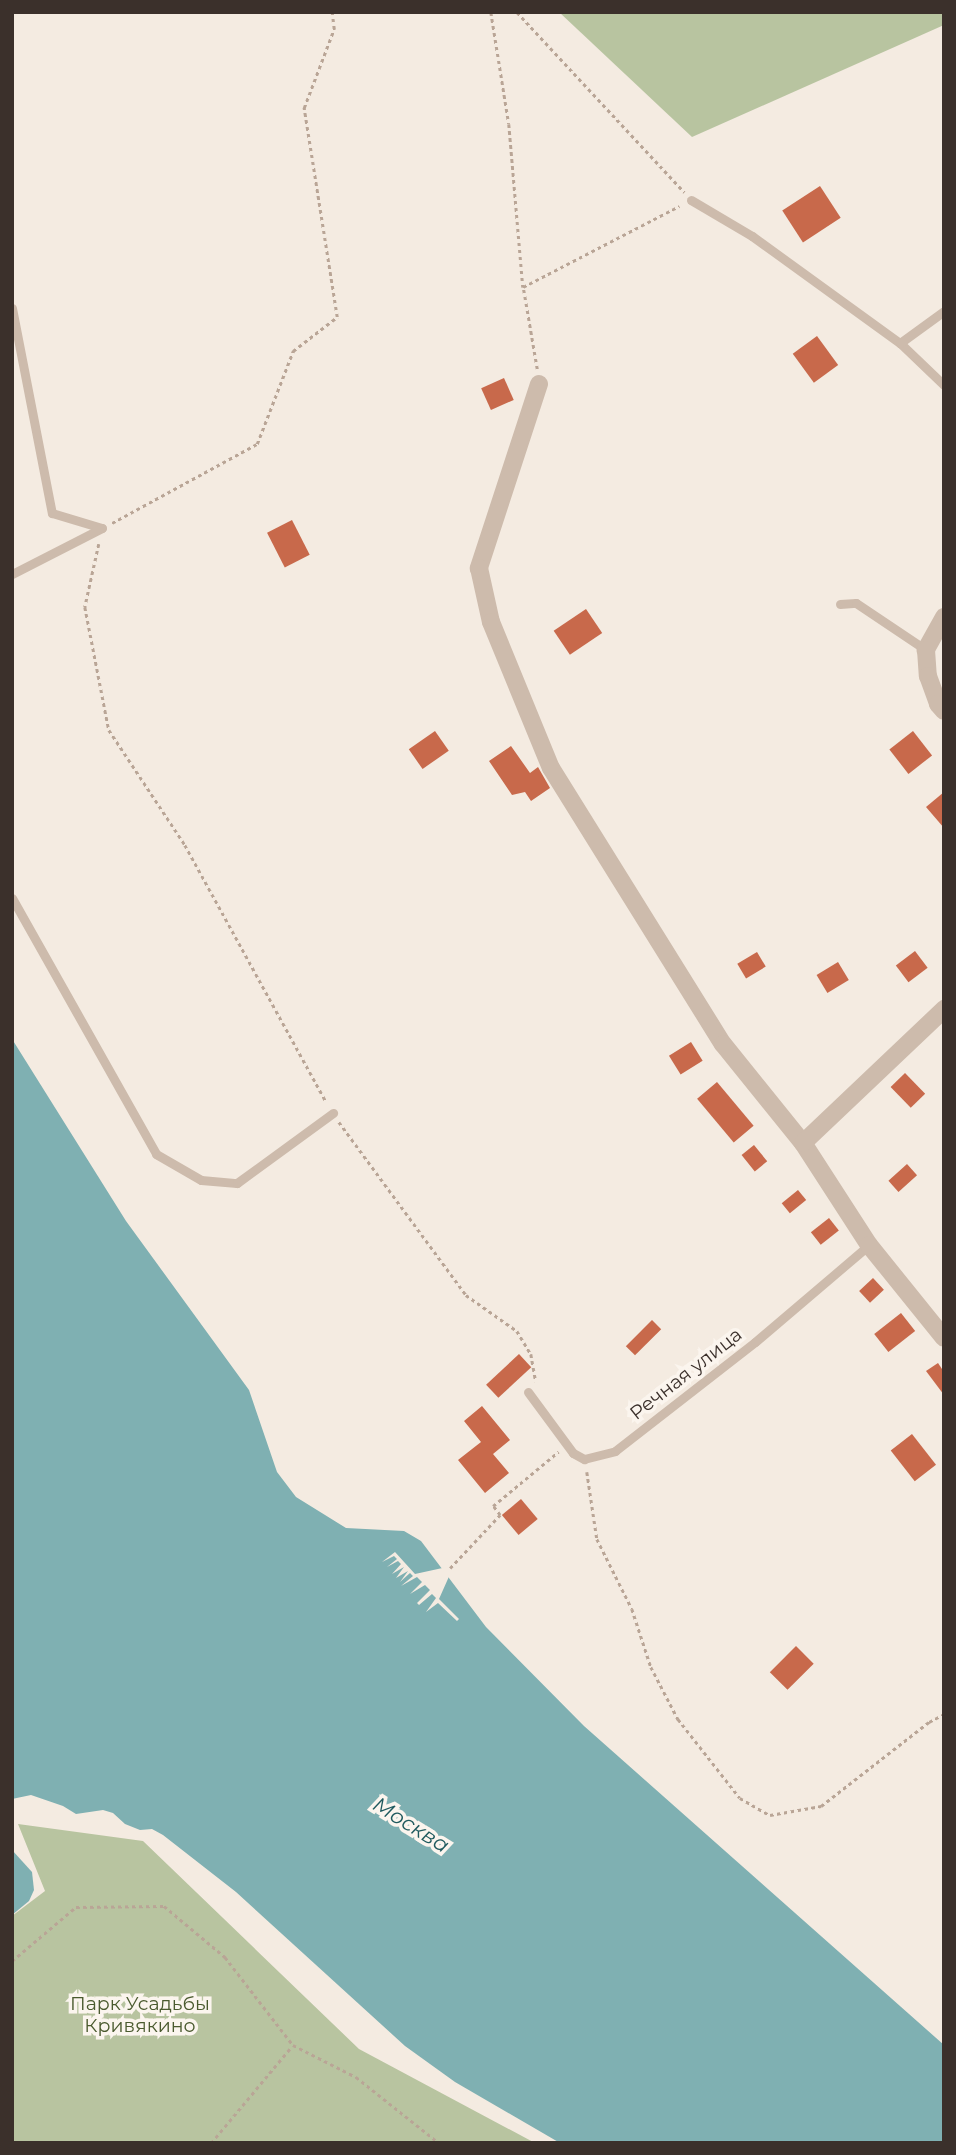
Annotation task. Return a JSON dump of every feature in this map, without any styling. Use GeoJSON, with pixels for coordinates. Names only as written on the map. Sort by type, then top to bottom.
{"type":"FeatureCollection","features":[{"type":"Feature","properties":{"kind":"street"},"geometry":{"type":"LineString","coordinates":[[539,384],[480,568],[491,622],[551,768],[723,1044],[803,1143],[869,1245],[944,1338]]}},
{"type":"Feature","properties":{"kind":"street"},"geometry":{"type":"LineString","coordinates":[[944,617],[926,650],[928,676],[938,704],[944,711]]}},
{"type":"Feature","properties":{"kind":"street"},"geometry":{"type":"LineString","coordinates":[[803,1143],[944,1010]]}},
{"type":"Feature","properties":{"kind":"lane"},"geometry":{"type":"LineString","coordinates":[[691,200],[752,236],[900,343],[944,385]]}},
{"type":"Feature","properties":{"kind":"lane"},"geometry":{"type":"LineString","coordinates":[[12,307],[52,513],[102,528]]}},
{"type":"Feature","properties":{"kind":"lane"},"geometry":{"type":"LineString","coordinates":[[900,343],[944,311]]}},
{"type":"Feature","properties":{"kind":"lane"},"geometry":{"type":"LineString","coordinates":[[12,574],[102,528]]}},
{"type":"Feature","properties":{"kind":"lane"},"geometry":{"type":"LineString","coordinates":[[840,604],[856,603],[926,650]]}},
{"type":"Feature","properties":{"kind":"lane"},"geometry":{"type":"LineString","coordinates":[[12,898],[156,1154],[201,1180],[237,1183],[333,1114]]}},
{"type":"Feature","properties":{"kind":"lane","name":"Речная улица"},"geometry":{"type":"LineString","coordinates":[[583,1459],[615,1451],[755,1342],[869,1245]]}},
{"type":"Feature","properties":{"kind":"lane"},"geometry":{"type":"LineString","coordinates":[[530,1396],[566,1446],[583,1459]]}},
{"type":"Feature","properties":{"kind":"path"},"geometry":{"type":"LineString","coordinates":[[332,12],[334,29],[304,108],[337,317],[293,351],[257,444],[102,528],[85,607],[109,730],[185,845],[333,1114],[466,1295],[517,1331],[536,1368],[530,1396]]}},
{"type":"Feature","properties":{"kind":"path"},"geometry":{"type":"LineString","coordinates":[[491,12],[509,124],[523,287],[539,384]]}},
{"type":"Feature","properties":{"kind":"path"},"geometry":{"type":"LineString","coordinates":[[517,12],[691,200],[523,287]]}},
{"type":"Feature","properties":{"kind":"path"},"geometry":{"type":"LineString","coordinates":[[450,1569],[500,1515],[493,1506],[566,1446]]}},
{"type":"Feature","properties":{"kind":"path"},"geometry":{"type":"LineString","coordinates":[[583,1459],[597,1539],[632,1609],[651,1667],[678,1719],[740,1798],[770,1815],[821,1806],[929,1722],[944,1714]]}},
{"type":"Feature","properties":{"kind":"path"},"geometry":{"type":"LineString","coordinates":[[12,1961],[76,1907],[164,1906],[225,1957],[293,2045],[356,2077],[439,2143]]}},
{"type":"Feature","properties":{"kind":"path"},"geometry":{"type":"LineString","coordinates":[[211,2143],[293,2045]]}},
{"type":"Feature","properties":{"kind":"green space"},"geometry":{"type":"Polygon","coordinates":[[[559,12],[944,12],[944,25],[692,137],[559,12]]]}},
{"type":"Feature","properties":{"kind":"green space","name":"Парк Усадьбы Кривякино"},"geometry":{"type":"Polygon","coordinates":[[[18,1824],[143,1841],[359,2049],[535,2143],[12,2143],[12,1916],[45,1891],[18,1824]]]}},
{"type":"Feature","properties":{"kind":"water","name":"Москва"},"geometry":{"type":"Polygon","coordinates":[[[12,1039],[126,1221],[249,1390],[277,1472],[296,1497],[346,1528],[404,1531],[421,1541],[486,1627],[584,1726],[944,2045],[944,2143],[560,2143],[455,2082],[405,2046],[236,1892],[163,1835],[152,1829],[140,1830],[125,1824],[113,1813],[103,1810],[76,1814],[63,1806],[31,1795],[12,1799],[12,1039]]]}},
{"type":"Feature","properties":{"kind":"water"},"geometry":{"type":"Polygon","coordinates":[[[12,1850],[32,1872],[34,1890],[29,1901],[12,1915],[12,1850]]]}},
{"type":"Feature","properties":{"kind":"pier"},"geometry":{"type":"Polygon","coordinates":[[[395,1552],[415,1574],[447,1567],[451,1572],[439,1599],[459,1619],[457,1621],[438,1603],[426,1612],[436,1598],[432,1594],[419,1605],[417,1603],[430,1590],[425,1585],[410,1594],[422,1582],[417,1577],[401,1586],[413,1576],[410,1573],[400,1582],[408,1571],[396,1578],[404,1567],[392,1574],[401,1564],[398,1561],[387,1567],[397,1559],[394,1556],[382,1562],[395,1552]]]}},
{"type":"Feature","properties":{"kind":"building"},"geometry":{"type":"Polygon","coordinates":[[[820,186],[841,218],[803,242],[782,211],[820,186]]]}},
{"type":"Feature","properties":{"kind":"building"},"geometry":{"type":"Polygon","coordinates":[[[817,336],[838,365],[814,383],[793,354],[817,336]]]}},
{"type":"Feature","properties":{"kind":"building"},"geometry":{"type":"Polygon","coordinates":[[[504,378],[514,400],[491,410],[481,388],[504,378]]]}},
{"type":"Feature","properties":{"kind":"building"},"geometry":{"type":"Polygon","coordinates":[[[292,520],[310,555],[285,567],[267,533],[292,520]]]}},
{"type":"Feature","properties":{"kind":"building"},"geometry":{"type":"Polygon","coordinates":[[[586,609],[602,633],[570,655],[554,631],[586,609]]]}},
{"type":"Feature","properties":{"kind":"building"},"geometry":{"type":"Polygon","coordinates":[[[435,731],[449,751],[423,769],[409,749],[435,731]]]}},
{"type":"Feature","properties":{"kind":"building"},"geometry":{"type":"Polygon","coordinates":[[[913,731],[932,755],[908,774],[889,749],[913,731]]]}},
{"type":"Feature","properties":{"kind":"building"},"geometry":{"type":"Polygon","coordinates":[[[511,746],[530,773],[538,767],[550,788],[531,801],[525,792],[512,795],[489,761],[511,746]]]}},
{"type":"Feature","properties":{"kind":"building"},"geometry":{"type":"Polygon","coordinates":[[[944,792],[944,828],[926,807],[944,792]]]}},
{"type":"Feature","properties":{"kind":"building"},"geometry":{"type":"Polygon","coordinates":[[[915,951],[928,968],[908,982],[896,965],[915,951]]]}},
{"type":"Feature","properties":{"kind":"building"},"geometry":{"type":"Polygon","coordinates":[[[757,952],[766,967],[746,978],[737,964],[757,952]]]}},
{"type":"Feature","properties":{"kind":"building"},"geometry":{"type":"Polygon","coordinates":[[[838,962],[849,980],[827,993],[817,975],[838,962]]]}},
{"type":"Feature","properties":{"kind":"building"},"geometry":{"type":"Polygon","coordinates":[[[691,1042],[703,1061],[681,1074],[669,1056],[691,1042]]]}},
{"type":"Feature","properties":{"kind":"building"},"geometry":{"type":"Polygon","coordinates":[[[905,1073],[925,1094],[911,1108],[891,1087],[905,1073]]]}},
{"type":"Feature","properties":{"kind":"building"},"geometry":{"type":"Polygon","coordinates":[[[717,1082],[754,1126],[734,1142],[697,1099],[717,1082]]]}},
{"type":"Feature","properties":{"kind":"building"},"geometry":{"type":"Polygon","coordinates":[[[754,1145],[767,1161],[755,1171],[742,1155],[754,1145]]]}},
{"type":"Feature","properties":{"kind":"building"},"geometry":{"type":"Polygon","coordinates":[[[907,1164],[917,1175],[898,1192],[888,1181],[907,1164]]]}},
{"type":"Feature","properties":{"kind":"building"},"geometry":{"type":"Polygon","coordinates":[[[798,1190],[806,1200],[790,1213],[782,1203],[798,1190]]]}},
{"type":"Feature","properties":{"kind":"building"},"geometry":{"type":"Polygon","coordinates":[[[829,1218],[839,1231],[821,1245],[811,1232],[829,1218]]]}},
{"type":"Feature","properties":{"kind":"building"},"geometry":{"type":"Polygon","coordinates":[[[873,1278],[884,1290],[870,1303],[859,1291],[873,1278]]]}},
{"type":"Feature","properties":{"kind":"building"},"geometry":{"type":"Polygon","coordinates":[[[901,1313],[915,1331],[888,1352],[874,1334],[901,1313]]]}},
{"type":"Feature","properties":{"kind":"building"},"geometry":{"type":"Polygon","coordinates":[[[652,1320],[661,1329],[635,1355],[626,1346],[652,1320]]]}},
{"type":"Feature","properties":{"kind":"building"},"geometry":{"type":"Polygon","coordinates":[[[519,1354],[531,1367],[498,1398],[486,1385],[519,1354]]]}},
{"type":"Feature","properties":{"kind":"building"},"geometry":{"type":"Polygon","coordinates":[[[938,1363],[944,1372],[944,1395],[926,1371],[938,1363]]]}},
{"type":"Feature","properties":{"kind":"building"},"geometry":{"type":"Polygon","coordinates":[[[482,1406],[510,1440],[493,1454],[509,1473],[485,1493],[458,1460],[481,1442],[464,1421],[482,1406]]]}},
{"type":"Feature","properties":{"kind":"building"},"geometry":{"type":"Polygon","coordinates":[[[912,1434],[936,1465],[915,1481],[891,1451],[912,1434]]]}},
{"type":"Feature","properties":{"kind":"building"},"geometry":{"type":"Polygon","coordinates":[[[521,1499],[538,1519],[519,1535],[502,1515],[521,1499]]]}},
{"type":"Feature","properties":{"kind":"building"},"geometry":{"type":"Polygon","coordinates":[[[796,1646],[814,1664],[788,1690],[770,1672],[796,1646]]]}}]}
